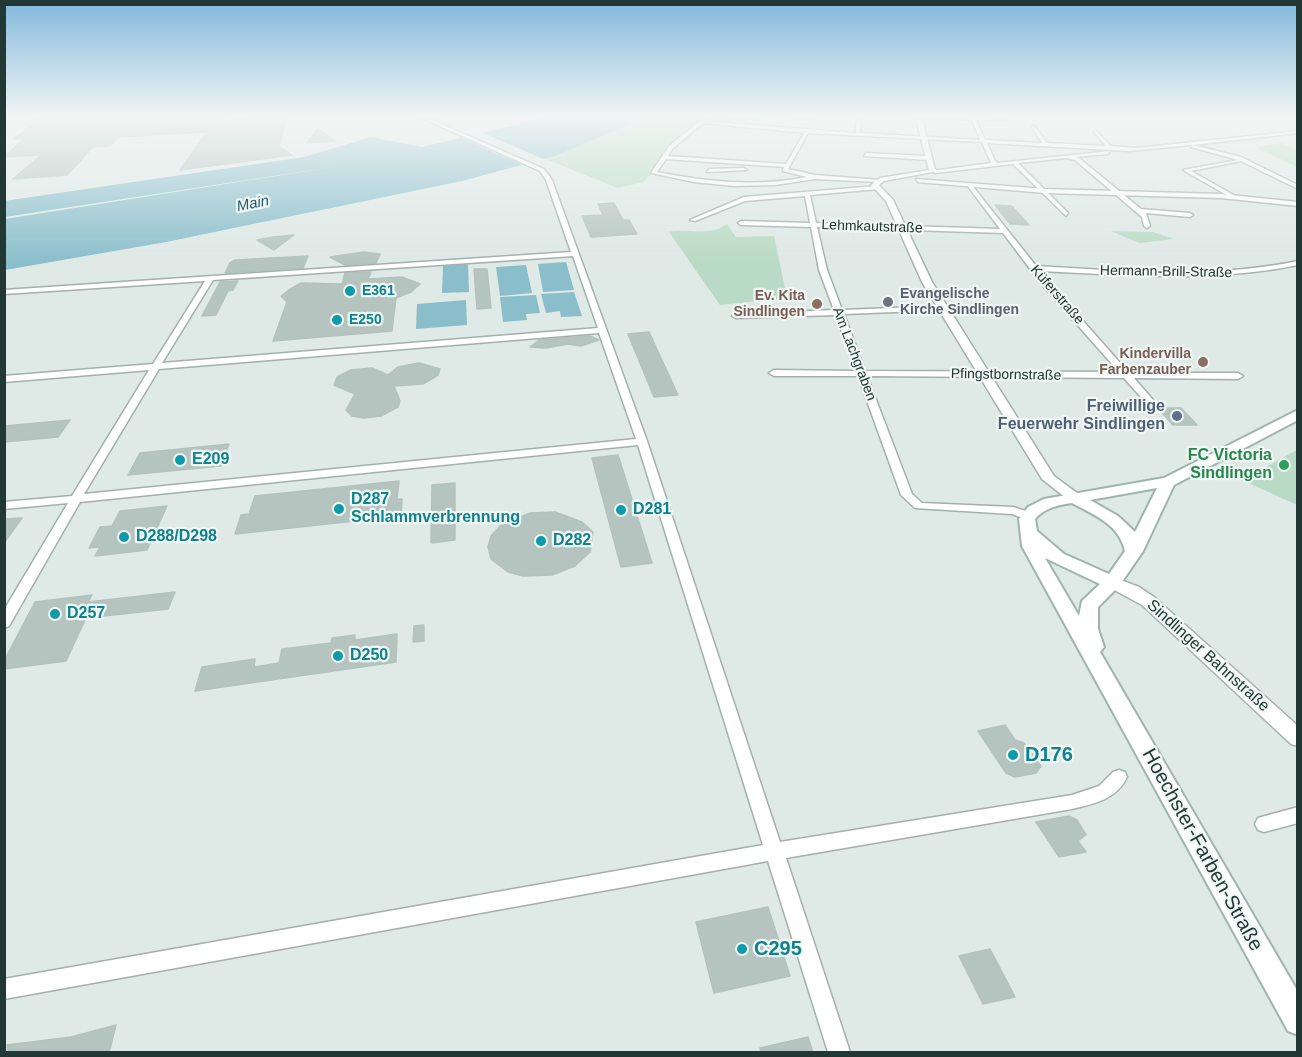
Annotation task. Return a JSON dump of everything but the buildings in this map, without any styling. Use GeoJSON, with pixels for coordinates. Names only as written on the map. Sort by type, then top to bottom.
{"type":"FeatureCollection","features":[{"type":"Feature","properties":{"kind":"main road"},"geometry":{"type":"LineString","coordinates":[[1113,582],[1064,561],[1037,544],[1027,523],[1048,504],[1168,482],[1298,414]]}},
{"type":"Feature","properties":{"kind":"main road","name":"Hoechster-Farben-Straße"},"geometry":{"type":"LineString","coordinates":[[1105,679],[1088,629],[1088,611],[1095,597],[1113,582],[1132,555],[1168,482]]}},
{"type":"Feature","properties":{"kind":"main road"},"geometry":{"type":"LineString","coordinates":[[1064,561],[1102,567],[1115,566],[1132,555],[1129,533],[1076,499]]}},
{"type":"Feature","properties":{"kind":"main road"},"geometry":{"type":"LineString","coordinates":[[1048,504],[1078,506],[1104,515]]}},
{"type":"Feature","properties":{"kind":"main road","name":"Hoechster-Farben-Straße"},"geometry":{"type":"LineString","coordinates":[[1027,523],[1030,546],[1298,1021]]}},
{"type":"Feature","properties":{"kind":"street"},"geometry":{"type":"LineString","coordinates":[[527,164],[546,173],[573,254],[603,330],[642,441],[772,852],[839,1053]]}},
{"type":"Feature","properties":{"kind":"street"},"geometry":{"type":"LineString","coordinates":[[661,164],[654,173],[697,182],[730,184],[815,177]]}},
{"type":"Feature","properties":{"kind":"street"},"geometry":{"type":"LineString","coordinates":[[739,164],[786,169],[815,177],[877,184],[889,200],[927,282],[1050,479],[1076,499]]}},
{"type":"Feature","properties":{"kind":"street"},"geometry":{"type":"LineString","coordinates":[[786,169],[789,164]]}},
{"type":"Feature","properties":{"kind":"street"},"geometry":{"type":"LineString","coordinates":[[930,164],[932,170],[935,171]]}},
{"type":"Feature","properties":{"kind":"street"},"geometry":{"type":"LineString","coordinates":[[693,220],[744,199],[877,184],[888,177],[994,164]]}},
{"type":"Feature","properties":{"kind":"street"},"geometry":{"type":"LineString","coordinates":[[1016,164],[1066,214]]}},
{"type":"Feature","properties":{"kind":"street"},"geometry":{"type":"LineString","coordinates":[[1083,164],[1145,216],[1147,225]]}},
{"type":"Feature","properties":{"kind":"street"},"geometry":{"type":"LineString","coordinates":[[1212,164],[1186,168],[1234,197]]}},
{"type":"Feature","properties":{"kind":"street"},"geometry":{"type":"LineString","coordinates":[[1252,164],[1298,187]]}},
{"type":"Feature","properties":{"kind":"street"},"geometry":{"type":"LineString","coordinates":[[709,171],[786,169]]}},
{"type":"Feature","properties":{"kind":"street"},"geometry":{"type":"LineString","coordinates":[[888,177],[1045,191],[1234,197],[1298,204]]}},
{"type":"Feature","properties":{"kind":"street","name":"Küferstraße"},"geometry":{"type":"LineString","coordinates":[[970,185],[1033,268],[1150,402]]}},
{"type":"Feature","properties":{"kind":"street","name":"Am Lachgraben"},"geometry":{"type":"LineString","coordinates":[[807,193],[823,270],[907,495],[919,506],[1013,511],[1027,523]]}},
{"type":"Feature","properties":{"kind":"street"},"geometry":{"type":"LineString","coordinates":[[716,210],[719,220]]}},
{"type":"Feature","properties":{"kind":"street"},"geometry":{"type":"LineString","coordinates":[[1139,211],[1190,215]]}},
{"type":"Feature","properties":{"kind":"street","name":"Lehmkautstraße"},"geometry":{"type":"LineString","coordinates":[[741,223],[1003,231]]}},
{"type":"Feature","properties":{"kind":"street"},"geometry":{"type":"LineString","coordinates":[[4,292],[573,254]]}},
{"type":"Feature","properties":{"kind":"street","name":"Hermann-Brill-Straße"},"geometry":{"type":"LineString","coordinates":[[1033,268],[1223,275],[1267,270],[1298,263]]}},
{"type":"Feature","properties":{"kind":"street"},"geometry":{"type":"LineString","coordinates":[[4,623],[108,443],[210,279]]}},
{"type":"Feature","properties":{"kind":"street"},"geometry":{"type":"LineString","coordinates":[[736,316],[944,308]]}},
{"type":"Feature","properties":{"kind":"street"},"geometry":{"type":"LineString","coordinates":[[4,379],[603,330]]}},
{"type":"Feature","properties":{"kind":"street","name":"Pfingstbornstraße"},"geometry":{"type":"LineString","coordinates":[[774,373],[1238,376]]}},
{"type":"Feature","properties":{"kind":"street"},"geometry":{"type":"LineString","coordinates":[[4,506],[642,441]]}},
{"type":"Feature","properties":{"kind":"street"},"geometry":{"type":"LineString","coordinates":[[1048,504],[1050,479]]}},
{"type":"Feature","properties":{"kind":"street","name":"Sindlinger Bahnstraße"},"geometry":{"type":"LineString","coordinates":[[1113,582],[1133,591],[1148,602],[1298,738]]}},
{"type":"Feature","properties":{"kind":"street"},"geometry":{"type":"LineString","coordinates":[[4,989],[772,852],[1072,802],[1102,794],[1112,788],[1119,777]]}},
{"type":"Feature","properties":{"kind":"street"},"geometry":{"type":"LineString","coordinates":[[1264,824],[1298,815]]}},
{"type":"Feature","properties":{"kind":"green space"},"geometry":{"type":"Polygon","coordinates":[[[558,164],[659,164],[643,182],[618,188],[558,164]]]}},
{"type":"Feature","properties":{"kind":"green space"},"geometry":{"type":"Polygon","coordinates":[[[727,224],[736,237],[774,236],[787,298],[720,305],[669,232],[706,231],[727,224]]]}},
{"type":"Feature","properties":{"kind":"green space"},"geometry":{"type":"Polygon","coordinates":[[[1111,231],[1153,232],[1174,239],[1139,243],[1111,231]]]}},
{"type":"Feature","properties":{"kind":"green space","name":"FC Victoria Sindlingen"},"geometry":{"type":"Polygon","coordinates":[[[1297,450],[1297,505],[1242,480],[1297,450]]]}},
{"type":"Feature","properties":{"kind":"water","name":"Main"},"geometry":{"type":"Polygon","coordinates":[[[254,164],[524,164],[462,181],[166,242],[5,270],[5,219],[339,166],[5,217],[4,201],[254,164]]]}},
{"type":"Feature","properties":{"kind":"water"},"geometry":{"type":"Polygon","coordinates":[[[566,262],[574,290],[543,292],[538,264],[566,262]]]}},
{"type":"Feature","properties":{"kind":"water"},"geometry":{"type":"Polygon","coordinates":[[[468,264],[469,292],[442,293],[443,266],[468,264]]]}},
{"type":"Feature","properties":{"kind":"water"},"geometry":{"type":"Polygon","coordinates":[[[526,265],[532,293],[500,296],[496,267],[526,265]]]}},
{"type":"Feature","properties":{"kind":"water"},"geometry":{"type":"Polygon","coordinates":[[[574,292],[582,316],[561,317],[560,311],[546,313],[541,294],[574,292]]]}},
{"type":"Feature","properties":{"kind":"water"},"geometry":{"type":"Polygon","coordinates":[[[536,295],[540,313],[526,314],[527,320],[503,322],[500,297],[536,295]]]}},
{"type":"Feature","properties":{"kind":"water"},"geometry":{"type":"Polygon","coordinates":[[[466,300],[467,325],[416,329],[417,304],[466,300]]]}},
{"type":"Feature","properties":{"kind":"place","name":"E361"},"geometry":{"type":"Point","coordinates":[350,291]}},
{"type":"Feature","properties":{"kind":"place","name":"Evangelische Kirche Sindlingen"},"geometry":{"type":"Point","coordinates":[888,302]}},
{"type":"Feature","properties":{"kind":"place","name":"Ev. Kita Sindlingen"},"geometry":{"type":"Point","coordinates":[817,304]}},
{"type":"Feature","properties":{"kind":"place","name":"E250"},"geometry":{"type":"Point","coordinates":[337,320]}},
{"type":"Feature","properties":{"kind":"place","name":"Kindervilla Farbenzauber"},"geometry":{"type":"Point","coordinates":[1203,362]}},
{"type":"Feature","properties":{"kind":"place","name":"Freiwillige Feuerwehr Sindlingen"},"geometry":{"type":"Point","coordinates":[1177,416]}},
{"type":"Feature","properties":{"kind":"place","name":"E209"},"geometry":{"type":"Point","coordinates":[180,460]}},
{"type":"Feature","properties":{"kind":"place","name":"FC Victoria Sindlingen"},"geometry":{"type":"Point","coordinates":[1284,465]}},
{"type":"Feature","properties":{"kind":"place","name":"D287 Schlammverbrennung"},"geometry":{"type":"Point","coordinates":[339,509]}},
{"type":"Feature","properties":{"kind":"place","name":"D281"},"geometry":{"type":"Point","coordinates":[621,510]}},
{"type":"Feature","properties":{"kind":"place","name":"D288/D298"},"geometry":{"type":"Point","coordinates":[124,537]}},
{"type":"Feature","properties":{"kind":"place","name":"D282"},"geometry":{"type":"Point","coordinates":[541,541]}},
{"type":"Feature","properties":{"kind":"place","name":"D257"},"geometry":{"type":"Point","coordinates":[55,614]}},
{"type":"Feature","properties":{"kind":"place","name":"D250"},"geometry":{"type":"Point","coordinates":[338,656]}},
{"type":"Feature","properties":{"kind":"place","name":"D176"},"geometry":{"type":"Point","coordinates":[1013,755]}},
{"type":"Feature","properties":{"kind":"place","name":"C295"},"geometry":{"type":"Point","coordinates":[742,949]}}]}
